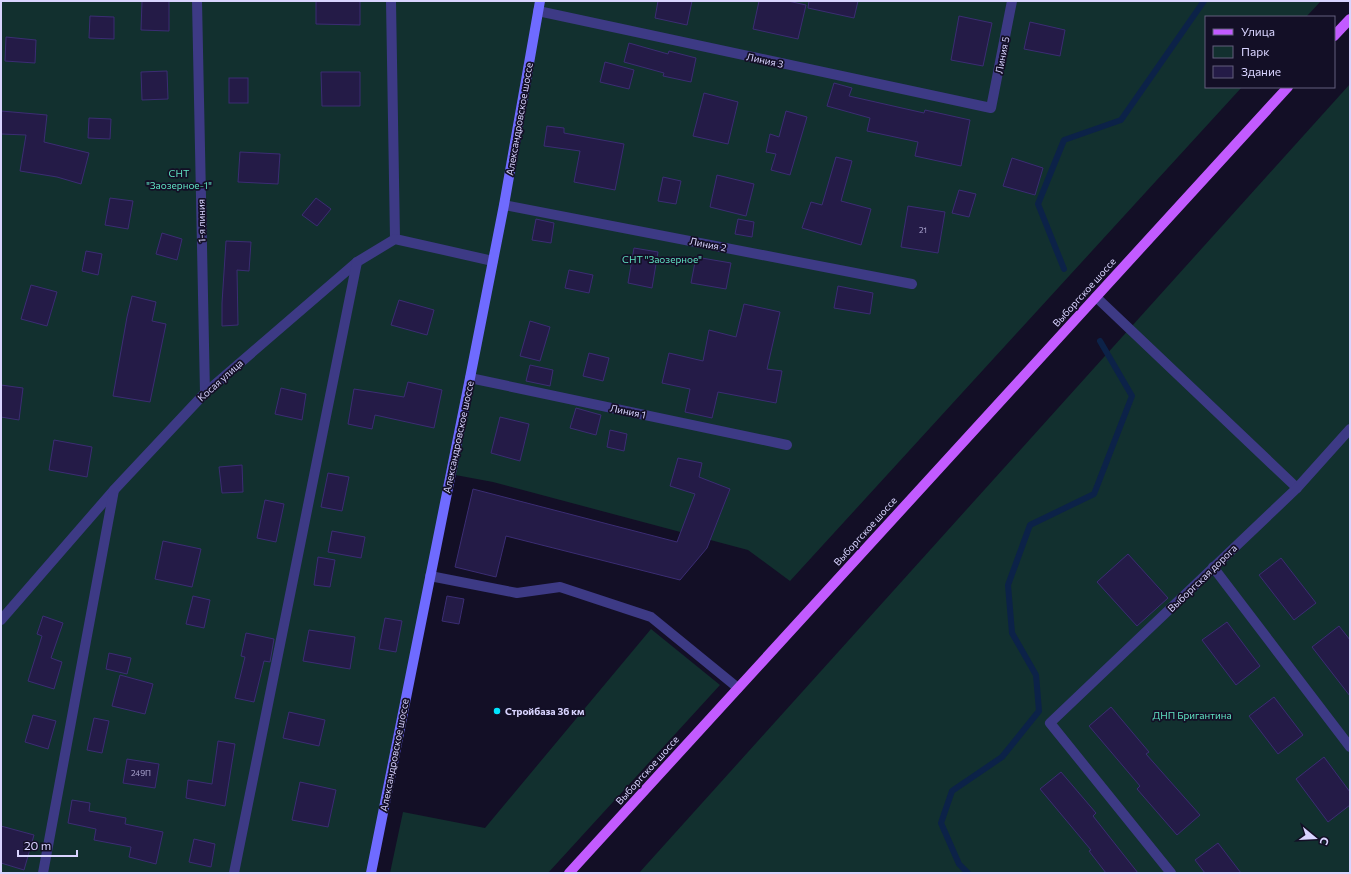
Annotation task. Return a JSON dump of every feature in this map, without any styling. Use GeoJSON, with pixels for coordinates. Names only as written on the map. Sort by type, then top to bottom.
{"type":"FeatureCollection","features":[{"type":"Feature","properties":{"kind":"main road"},"geometry":{"type":"LineString","coordinates":[[1335,35],[1350,19]]}},
{"type":"Feature","properties":{"kind":"main road","name":"Выборгское шоссе"},"geometry":{"type":"LineString","coordinates":[[569,873],[1287,88]]}},
{"type":"Feature","properties":{"kind":"street","name":"1-я линия"},"geometry":{"type":"LineString","coordinates":[[198,1],[205,393]]}},
{"type":"Feature","properties":{"kind":"street"},"geometry":{"type":"LineString","coordinates":[[391,1],[394,240],[493,261]]}},
{"type":"Feature","properties":{"kind":"street","name":"Александровское шоссе"},"geometry":{"type":"LineString","coordinates":[[371,873],[504,205],[540,1]]}},
{"type":"Feature","properties":{"kind":"street","name":"Линия 5"},"geometry":{"type":"LineString","coordinates":[[991,108],[1012,1]]}},
{"type":"Feature","properties":{"kind":"street","name":"Линия 3"},"geometry":{"type":"LineString","coordinates":[[538,12],[991,108]]}},
{"type":"Feature","properties":{"kind":"street","name":"Линия 2"},"geometry":{"type":"LineString","coordinates":[[504,205],[912,284]]}},
{"type":"Feature","properties":{"kind":"street","name":"Косая улица"},"geometry":{"type":"LineString","coordinates":[[1,620],[114,490],[205,393],[357,262],[394,240]]}},
{"type":"Feature","properties":{"kind":"street"},"geometry":{"type":"LineString","coordinates":[[234,873],[357,262]]}},
{"type":"Feature","properties":{"kind":"street"},"geometry":{"type":"LineString","coordinates":[[1096,297],[1296,488]]}},
{"type":"Feature","properties":{"kind":"street","name":"Линия 1"},"geometry":{"type":"LineString","coordinates":[[470,378],[787,445]]}},
{"type":"Feature","properties":{"kind":"street","name":"Выборгская дорога"},"geometry":{"type":"LineString","coordinates":[[1172,873],[1050,723],[1296,488],[1350,429]]}},
{"type":"Feature","properties":{"kind":"street"},"geometry":{"type":"LineString","coordinates":[[43,873],[114,490]]}},
{"type":"Feature","properties":{"kind":"street"},"geometry":{"type":"LineString","coordinates":[[1213,567],[1350,748]]}},
{"type":"Feature","properties":{"kind":"street"},"geometry":{"type":"LineString","coordinates":[[430,576],[517,593],[560,587],[650,617],[738,688]]}},
{"type":"Feature","properties":{"kind":"green space","name":"СНТ \"Заозерное\""},"geometry":{"type":"Polygon","coordinates":[[[1,1],[1321,1],[1307,16],[1205,16],[1205,88],[1241,88],[790,581],[748,550],[493,482],[450,474],[371,873],[1,873],[1,1]]]}},
{"type":"Feature","properties":{"kind":"green space","name":"ДНП Бригантина"},"geometry":{"type":"Polygon","coordinates":[[[1350,84],[1350,873],[639,873],[1350,84]]]}},
{"type":"Feature","properties":{"kind":"green space"},"geometry":{"type":"Polygon","coordinates":[[[651,629],[720,685],[548,873],[390,873],[403,812],[485,828],[651,629]]]}},
{"type":"Feature","properties":{"kind":"building"},"geometry":{"type":"Polygon","coordinates":[[[142,1],[169,1],[169,31],[141,30],[142,1]]]}},
{"type":"Feature","properties":{"kind":"building"},"geometry":{"type":"Polygon","coordinates":[[[316,1],[360,1],[360,25],[316,24],[316,1]]]}},
{"type":"Feature","properties":{"kind":"building"},"geometry":{"type":"Polygon","coordinates":[[[658,1],[692,1],[687,25],[655,18],[658,1]]]}},
{"type":"Feature","properties":{"kind":"building"},"geometry":{"type":"Polygon","coordinates":[[[759,1],[788,1],[806,5],[798,39],[753,29],[759,1]]]}},
{"type":"Feature","properties":{"kind":"building"},"geometry":{"type":"Polygon","coordinates":[[[809,1],[858,1],[854,18],[808,8],[809,1]]]}},
{"type":"Feature","properties":{"kind":"building"},"geometry":{"type":"Polygon","coordinates":[[[90,16],[114,17],[114,39],[89,38],[90,16]]]}},
{"type":"Feature","properties":{"kind":"building"},"geometry":{"type":"Polygon","coordinates":[[[959,16],[992,23],[983,66],[951,60],[959,16]]]}},
{"type":"Feature","properties":{"kind":"building"},"geometry":{"type":"Polygon","coordinates":[[[1030,22],[1065,30],[1060,56],[1024,49],[1030,22]]]}},
{"type":"Feature","properties":{"kind":"building"},"geometry":{"type":"Polygon","coordinates":[[[6,37],[36,40],[35,63],[5,61],[6,37]]]}},
{"type":"Feature","properties":{"kind":"building"},"geometry":{"type":"Polygon","coordinates":[[[629,43],[668,54],[669,51],[696,58],[691,82],[663,76],[664,73],[624,62],[629,43]]]}},
{"type":"Feature","properties":{"kind":"building"},"geometry":{"type":"Polygon","coordinates":[[[605,62],[634,70],[629,89],[600,82],[605,62]]]}},
{"type":"Feature","properties":{"kind":"building"},"geometry":{"type":"Polygon","coordinates":[[[167,71],[168,99],[142,100],[141,72],[167,71]]]}},
{"type":"Feature","properties":{"kind":"building"},"geometry":{"type":"Polygon","coordinates":[[[321,72],[360,72],[360,106],[322,106],[321,72]]]}},
{"type":"Feature","properties":{"kind":"building"},"geometry":{"type":"Polygon","coordinates":[[[229,78],[248,78],[248,103],[229,103],[229,78]]]}},
{"type":"Feature","properties":{"kind":"building"},"geometry":{"type":"Polygon","coordinates":[[[834,83],[852,88],[849,96],[924,113],[925,110],[970,120],[961,166],[915,156],[918,142],[867,131],[870,118],[827,106],[834,83]]]}},
{"type":"Feature","properties":{"kind":"building"},"geometry":{"type":"Polygon","coordinates":[[[704,93],[738,102],[728,144],[693,136],[704,93]]]}},
{"type":"Feature","properties":{"kind":"building"},"geometry":{"type":"Polygon","coordinates":[[[1,111],[47,115],[44,142],[89,153],[81,184],[57,177],[20,171],[26,135],[1,134],[1,111]]]}},
{"type":"Feature","properties":{"kind":"building"},"geometry":{"type":"Polygon","coordinates":[[[786,111],[807,117],[790,175],[771,170],[776,154],[766,152],[770,134],[779,137],[786,111]]]}},
{"type":"Feature","properties":{"kind":"building"},"geometry":{"type":"Polygon","coordinates":[[[89,118],[111,119],[110,139],[88,138],[89,118]]]}},
{"type":"Feature","properties":{"kind":"building"},"geometry":{"type":"Polygon","coordinates":[[[547,126],[564,128],[564,133],[624,144],[615,190],[574,182],[580,151],[544,146],[547,126]]]}},
{"type":"Feature","properties":{"kind":"building"},"geometry":{"type":"Polygon","coordinates":[[[240,152],[280,154],[278,184],[238,182],[240,152]]]}},
{"type":"Feature","properties":{"kind":"building"},"geometry":{"type":"Polygon","coordinates":[[[836,157],[852,161],[841,201],[871,209],[861,245],[802,228],[811,202],[822,205],[836,157]]]}},
{"type":"Feature","properties":{"kind":"building"},"geometry":{"type":"Polygon","coordinates":[[[1012,158],[1043,168],[1035,195],[1003,186],[1012,158]]]}},
{"type":"Feature","properties":{"kind":"building"},"geometry":{"type":"Polygon","coordinates":[[[717,175],[754,184],[746,216],[710,207],[717,175]]]}},
{"type":"Feature","properties":{"kind":"building"},"geometry":{"type":"Polygon","coordinates":[[[663,177],[681,181],[676,204],[658,201],[663,177]]]}},
{"type":"Feature","properties":{"kind":"building"},"geometry":{"type":"Polygon","coordinates":[[[959,190],[976,194],[969,217],[952,213],[959,190]]]}},
{"type":"Feature","properties":{"kind":"building"},"geometry":{"type":"Polygon","coordinates":[[[110,198],[133,201],[128,229],[105,225],[110,198]]]}},
{"type":"Feature","properties":{"kind":"building"},"geometry":{"type":"Polygon","coordinates":[[[316,198],[331,209],[317,226],[302,215],[316,198]]]}},
{"type":"Feature","properties":{"kind":"building"},"geometry":{"type":"Polygon","coordinates":[[[908,206],[945,212],[938,253],[901,247],[908,206]]]}},
{"type":"Feature","properties":{"kind":"building"},"geometry":{"type":"Polygon","coordinates":[[[536,219],[554,223],[551,243],[532,240],[536,219]]]}},
{"type":"Feature","properties":{"kind":"building"},"geometry":{"type":"Polygon","coordinates":[[[738,219],[754,222],[752,237],[735,234],[738,219]]]}},
{"type":"Feature","properties":{"kind":"building"},"geometry":{"type":"Polygon","coordinates":[[[162,233],[182,239],[177,260],[156,254],[162,233]]]}},
{"type":"Feature","properties":{"kind":"building"},"geometry":{"type":"Polygon","coordinates":[[[226,241],[251,242],[249,271],[237,270],[238,325],[222,326],[222,303],[226,241]]]}},
{"type":"Feature","properties":{"kind":"building"},"geometry":{"type":"Polygon","coordinates":[[[634,248],[658,252],[652,288],[628,283],[634,248]]]}},
{"type":"Feature","properties":{"kind":"building"},"geometry":{"type":"Polygon","coordinates":[[[86,251],[102,254],[98,275],[82,271],[86,251]]]}},
{"type":"Feature","properties":{"kind":"building"},"geometry":{"type":"Polygon","coordinates":[[[696,257],[731,263],[726,289],[691,283],[696,257]]]}},
{"type":"Feature","properties":{"kind":"building"},"geometry":{"type":"Polygon","coordinates":[[[569,270],[593,275],[589,293],[565,288],[569,270]]]}},
{"type":"Feature","properties":{"kind":"building"},"geometry":{"type":"Polygon","coordinates":[[[31,285],[57,292],[47,326],[21,319],[31,285]]]}},
{"type":"Feature","properties":{"kind":"building"},"geometry":{"type":"Polygon","coordinates":[[[838,286],[873,293],[870,314],[834,308],[838,286]]]}},
{"type":"Feature","properties":{"kind":"building"},"geometry":{"type":"Polygon","coordinates":[[[132,296],[156,302],[152,321],[166,324],[150,402],[113,396],[132,296]]]}},
{"type":"Feature","properties":{"kind":"building"},"geometry":{"type":"Polygon","coordinates":[[[399,300],[434,310],[427,335],[391,325],[399,300]]]}},
{"type":"Feature","properties":{"kind":"building"},"geometry":{"type":"Polygon","coordinates":[[[744,304],[780,312],[767,369],[782,371],[776,403],[718,392],[712,418],[685,412],[690,389],[662,383],[669,353],[703,361],[709,330],[736,337],[744,304]]]}},
{"type":"Feature","properties":{"kind":"building"},"geometry":{"type":"Polygon","coordinates":[[[530,321],[550,327],[540,361],[520,356],[530,321]]]}},
{"type":"Feature","properties":{"kind":"building"},"geometry":{"type":"Polygon","coordinates":[[[589,353],[609,358],[603,381],[583,376],[589,353]]]}},
{"type":"Feature","properties":{"kind":"building"},"geometry":{"type":"Polygon","coordinates":[[[530,365],[553,370],[550,386],[526,381],[530,365]]]}},
{"type":"Feature","properties":{"kind":"building"},"geometry":{"type":"Polygon","coordinates":[[[408,382],[442,390],[434,428],[375,415],[372,429],[348,424],[354,389],[404,397],[408,382]]]}},
{"type":"Feature","properties":{"kind":"building"},"geometry":{"type":"Polygon","coordinates":[[[1,385],[23,388],[19,420],[1,417],[1,385]]]}},
{"type":"Feature","properties":{"kind":"building"},"geometry":{"type":"Polygon","coordinates":[[[281,388],[306,394],[302,420],[275,414],[281,388]]]}},
{"type":"Feature","properties":{"kind":"building"},"geometry":{"type":"Polygon","coordinates":[[[576,408],[601,415],[596,435],[570,428],[576,408]]]}},
{"type":"Feature","properties":{"kind":"building"},"geometry":{"type":"Polygon","coordinates":[[[500,417],[529,424],[520,461],[491,453],[500,417]]]}},
{"type":"Feature","properties":{"kind":"building"},"geometry":{"type":"Polygon","coordinates":[[[610,430],[627,434],[624,451],[607,447],[610,430]]]}},
{"type":"Feature","properties":{"kind":"building"},"geometry":{"type":"Polygon","coordinates":[[[54,440],[92,447],[87,477],[49,470],[54,440]]]}},
{"type":"Feature","properties":{"kind":"building"},"geometry":{"type":"Polygon","coordinates":[[[678,458],[702,463],[699,477],[730,489],[707,548],[680,580],[506,536],[496,577],[455,567],[473,489],[677,542],[695,494],[670,486],[678,458]]]}},
{"type":"Feature","properties":{"kind":"building"},"geometry":{"type":"Polygon","coordinates":[[[242,465],[243,492],[222,493],[219,467],[242,465]]]}},
{"type":"Feature","properties":{"kind":"building"},"geometry":{"type":"Polygon","coordinates":[[[328,473],[349,477],[342,511],[321,507],[328,473]]]}},
{"type":"Feature","properties":{"kind":"building"},"geometry":{"type":"Polygon","coordinates":[[[265,500],[284,504],[276,542],[257,538],[265,500]]]}},
{"type":"Feature","properties":{"kind":"building"},"geometry":{"type":"Polygon","coordinates":[[[332,531],[365,537],[361,558],[328,552],[332,531]]]}},
{"type":"Feature","properties":{"kind":"building"},"geometry":{"type":"Polygon","coordinates":[[[163,541],[201,549],[192,587],[155,579],[163,541]]]}},
{"type":"Feature","properties":{"kind":"building"},"geometry":{"type":"Polygon","coordinates":[[[1128,554],[1168,598],[1137,626],[1097,582],[1128,554]]]}},
{"type":"Feature","properties":{"kind":"building"},"geometry":{"type":"Polygon","coordinates":[[[318,557],[335,560],[330,587],[314,585],[318,557]]]}},
{"type":"Feature","properties":{"kind":"building"},"geometry":{"type":"Polygon","coordinates":[[[1281,558],[1316,603],[1294,620],[1259,575],[1281,558]]]}},
{"type":"Feature","properties":{"kind":"building"},"geometry":{"type":"Polygon","coordinates":[[[193,596],[210,600],[204,628],[186,624],[193,596]]]}},
{"type":"Feature","properties":{"kind":"building"},"geometry":{"type":"Polygon","coordinates":[[[447,596],[464,599],[459,624],[442,621],[447,596]]]}},
{"type":"Feature","properties":{"kind":"building"},"geometry":{"type":"Polygon","coordinates":[[[43,616],[63,623],[51,658],[62,662],[54,689],[28,681],[42,636],[37,634],[43,616]]]}},
{"type":"Feature","properties":{"kind":"building"},"geometry":{"type":"Polygon","coordinates":[[[385,618],[402,621],[396,652],[379,649],[385,618]]]}},
{"type":"Feature","properties":{"kind":"building"},"geometry":{"type":"Polygon","coordinates":[[[1227,622],[1260,666],[1236,685],[1202,640],[1227,622]]]}},
{"type":"Feature","properties":{"kind":"building"},"geometry":{"type":"Polygon","coordinates":[[[1339,626],[1350,640],[1350,696],[1312,647],[1339,626]]]}},
{"type":"Feature","properties":{"kind":"building"},"geometry":{"type":"Polygon","coordinates":[[[309,630],[355,637],[350,669],[303,661],[309,630]]]}},
{"type":"Feature","properties":{"kind":"building"},"geometry":{"type":"Polygon","coordinates":[[[246,633],[274,639],[270,662],[264,661],[254,702],[235,698],[245,657],[241,656],[246,633]]]}},
{"type":"Feature","properties":{"kind":"building"},"geometry":{"type":"Polygon","coordinates":[[[109,653],[131,658],[127,674],[106,669],[109,653]]]}},
{"type":"Feature","properties":{"kind":"building"},"geometry":{"type":"Polygon","coordinates":[[[120,675],[153,684],[145,714],[112,706],[120,675]]]}},
{"type":"Feature","properties":{"kind":"building"},"geometry":{"type":"Polygon","coordinates":[[[1274,697],[1303,735],[1278,754],[1249,716],[1274,697]]]}},
{"type":"Feature","properties":{"kind":"building"},"geometry":{"type":"Polygon","coordinates":[[[1111,707],[1149,752],[1146,754],[1200,815],[1177,835],[1137,789],[1140,786],[1089,726],[1111,707]]]}},
{"type":"Feature","properties":{"kind":"building"},"geometry":{"type":"Polygon","coordinates":[[[289,712],[325,720],[319,746],[283,738],[289,712]]]}},
{"type":"Feature","properties":{"kind":"building"},"geometry":{"type":"Polygon","coordinates":[[[33,715],[56,721],[48,749],[25,742],[33,715]]]}},
{"type":"Feature","properties":{"kind":"building"},"geometry":{"type":"Polygon","coordinates":[[[94,718],[109,721],[102,753],[87,750],[94,718]]]}},
{"type":"Feature","properties":{"kind":"building"},"geometry":{"type":"Polygon","coordinates":[[[218,741],[235,744],[225,806],[186,798],[188,780],[212,784],[218,741]]]}},
{"type":"Feature","properties":{"kind":"building"},"geometry":{"type":"Polygon","coordinates":[[[1324,757],[1350,792],[1350,805],[1328,822],[1296,779],[1324,757]]]}},
{"type":"Feature","properties":{"kind":"building"},"geometry":{"type":"Polygon","coordinates":[[[127,759],[159,764],[155,788],[123,783],[127,759]]]}},
{"type":"Feature","properties":{"kind":"building"},"geometry":{"type":"Polygon","coordinates":[[[1061,772],[1096,813],[1093,816],[1138,873],[1106,873],[1089,851],[1091,850],[1040,789],[1061,772]]]}},
{"type":"Feature","properties":{"kind":"building"},"geometry":{"type":"Polygon","coordinates":[[[300,782],[336,790],[328,827],[292,820],[300,782]]]}},
{"type":"Feature","properties":{"kind":"building"},"geometry":{"type":"Polygon","coordinates":[[[72,800],[90,803],[89,811],[126,818],[125,824],[163,832],[156,864],[129,857],[131,847],[94,840],[96,829],[68,823],[72,800]]]}},
{"type":"Feature","properties":{"kind":"building"},"geometry":{"type":"Polygon","coordinates":[[[1,826],[34,835],[24,870],[1,863],[1,826]]]}},
{"type":"Feature","properties":{"kind":"building"},"geometry":{"type":"Polygon","coordinates":[[[194,839],[215,844],[211,867],[189,862],[194,839]]]}},
{"type":"Feature","properties":{"kind":"building"},"geometry":{"type":"Polygon","coordinates":[[[1218,843],[1241,873],[1205,873],[1195,860],[1218,843]]]}},
{"type":"Feature","properties":{"kind":"waterway"},"geometry":{"type":"LineString","coordinates":[[1064,269],[1038,204],[1064,140],[1121,120],[1204,1]]}},
{"type":"Feature","properties":{"kind":"waterway"},"geometry":{"type":"LineString","coordinates":[[968,873],[959,864],[941,823],[952,791],[1002,757],[1039,711],[1036,675],[1012,633],[1008,585],[1030,525],[1094,494],[1132,396],[1100,341]]}},
{"type":"Feature","properties":{"kind":"place","name":"Стройбаза 36 км"},"geometry":{"type":"Point","coordinates":[497,711]}},
{"type":"Feature","properties":{"kind":"park label","name":"СНТ \"Заозерное-1\""},"geometry":{"type":"Point","coordinates":[179,178]}}]}
